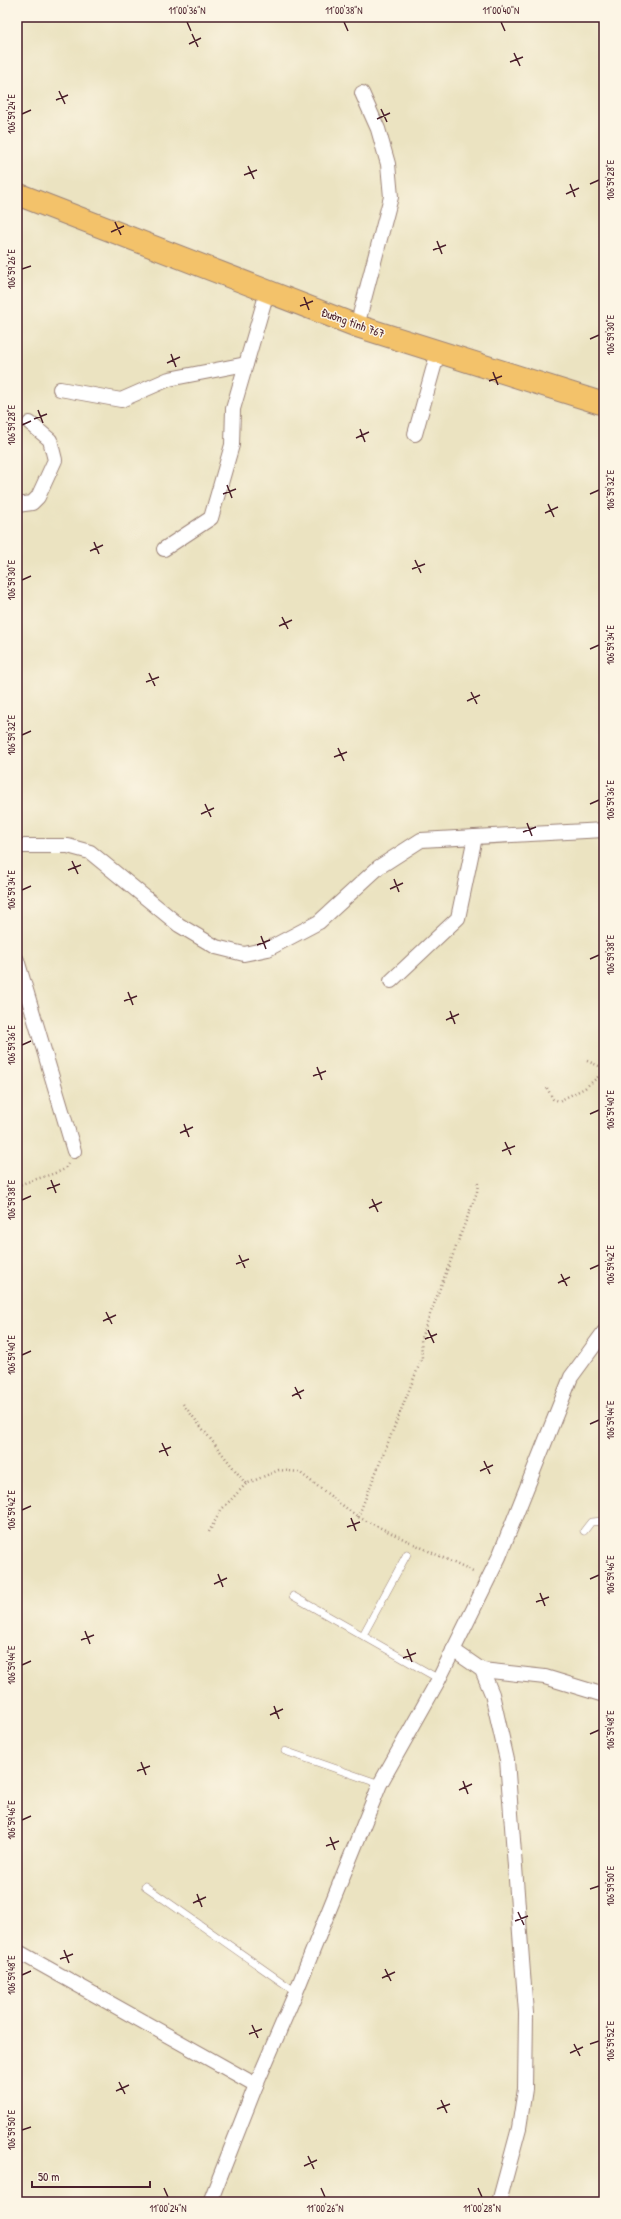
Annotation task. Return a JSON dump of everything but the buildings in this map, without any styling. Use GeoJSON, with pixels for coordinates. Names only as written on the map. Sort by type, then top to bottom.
{"type":"FeatureCollection","features":[{"type":"Feature","properties":{"kind":"main road","name":"Đường tỉnh 767"},"geometry":{"type":"LineString","coordinates":[[17,194],[357,326],[604,404]]}},
{"type":"Feature","properties":{"kind":"street"},"geometry":{"type":"LineString","coordinates":[[357,326],[391,198],[388,164],[378,129],[362,93]]}},
{"type":"Feature","properties":{"kind":"street"},"geometry":{"type":"LineString","coordinates":[[164,550],[211,518],[232,445],[233,409],[267,292]]}},
{"type":"Feature","properties":{"kind":"street"},"geometry":{"type":"LineString","coordinates":[[415,434],[438,352]]}},
{"type":"Feature","properties":{"kind":"street"},"geometry":{"type":"LineString","coordinates":[[60,389],[121,400],[170,380],[246,364]]}},
{"type":"Feature","properties":{"kind":"street"},"geometry":{"type":"LineString","coordinates":[[17,505],[32,504],[38,497],[55,460],[50,440],[30,423]]}},
{"type":"Feature","properties":{"kind":"street"},"geometry":{"type":"LineString","coordinates":[[17,846],[68,846],[90,852],[179,925],[216,947],[244,954],[268,949],[319,922],[379,867],[421,840],[604,830]]}},
{"type":"Feature","properties":{"kind":"street"},"geometry":{"type":"LineString","coordinates":[[391,981],[458,918],[475,837]]}},
{"type":"Feature","properties":{"kind":"street"},"geometry":{"type":"LineString","coordinates":[[17,960],[74,1151]]}},
{"type":"Feature","properties":{"kind":"street"},"geometry":{"type":"LineString","coordinates":[[209,2202],[380,1784],[439,1679],[499,1557],[571,1377],[604,1332]]}},
{"type":"Feature","properties":{"kind":"street"},"geometry":{"type":"LineString","coordinates":[[453,1650],[482,1670],[545,1677],[604,1695]]}},
{"type":"Feature","properties":{"kind":"street"},"geometry":{"type":"LineString","coordinates":[[482,1670],[492,1694],[507,1760],[526,2013],[524,2095],[519,2128],[500,2202]]}},
{"type":"Feature","properties":{"kind":"street"},"geometry":{"type":"LineString","coordinates":[[17,1951],[256,2085]]}},
{"type":"Feature","properties":{"kind":"lane"},"geometry":{"type":"LineString","coordinates":[[584,1531],[591,1522],[604,1521]]}},
{"type":"Feature","properties":{"kind":"lane"},"geometry":{"type":"LineString","coordinates":[[363,1635],[407,1554]]}},
{"type":"Feature","properties":{"kind":"lane"},"geometry":{"type":"LineString","coordinates":[[293,1596],[439,1679]]}},
{"type":"Feature","properties":{"kind":"lane"},"geometry":{"type":"LineString","coordinates":[[285,1751],[380,1784]]}},
{"type":"Feature","properties":{"kind":"lane"},"geometry":{"type":"LineString","coordinates":[[145,1886],[296,1992]]}},
{"type":"Feature","properties":{"kind":"path"},"geometry":{"type":"LineString","coordinates":[[587,1061],[604,1068]]}},
{"type":"Feature","properties":{"kind":"path"},"geometry":{"type":"LineString","coordinates":[[547,1088],[553,1099],[559,1100],[585,1088],[604,1072]]}},
{"type":"Feature","properties":{"kind":"path"},"geometry":{"type":"LineString","coordinates":[[17,1186],[65,1169],[74,1151]]}},
{"type":"Feature","properties":{"kind":"path"},"geometry":{"type":"LineString","coordinates":[[358,1517],[422,1358],[422,1338],[477,1192],[478,1182]]}},
{"type":"Feature","properties":{"kind":"path"},"geometry":{"type":"LineString","coordinates":[[183,1404],[246,1484]]}},
{"type":"Feature","properties":{"kind":"path"},"geometry":{"type":"LineString","coordinates":[[209,1532],[221,1510],[246,1484],[279,1470],[299,1472],[358,1517],[488,1580]]}}]}
